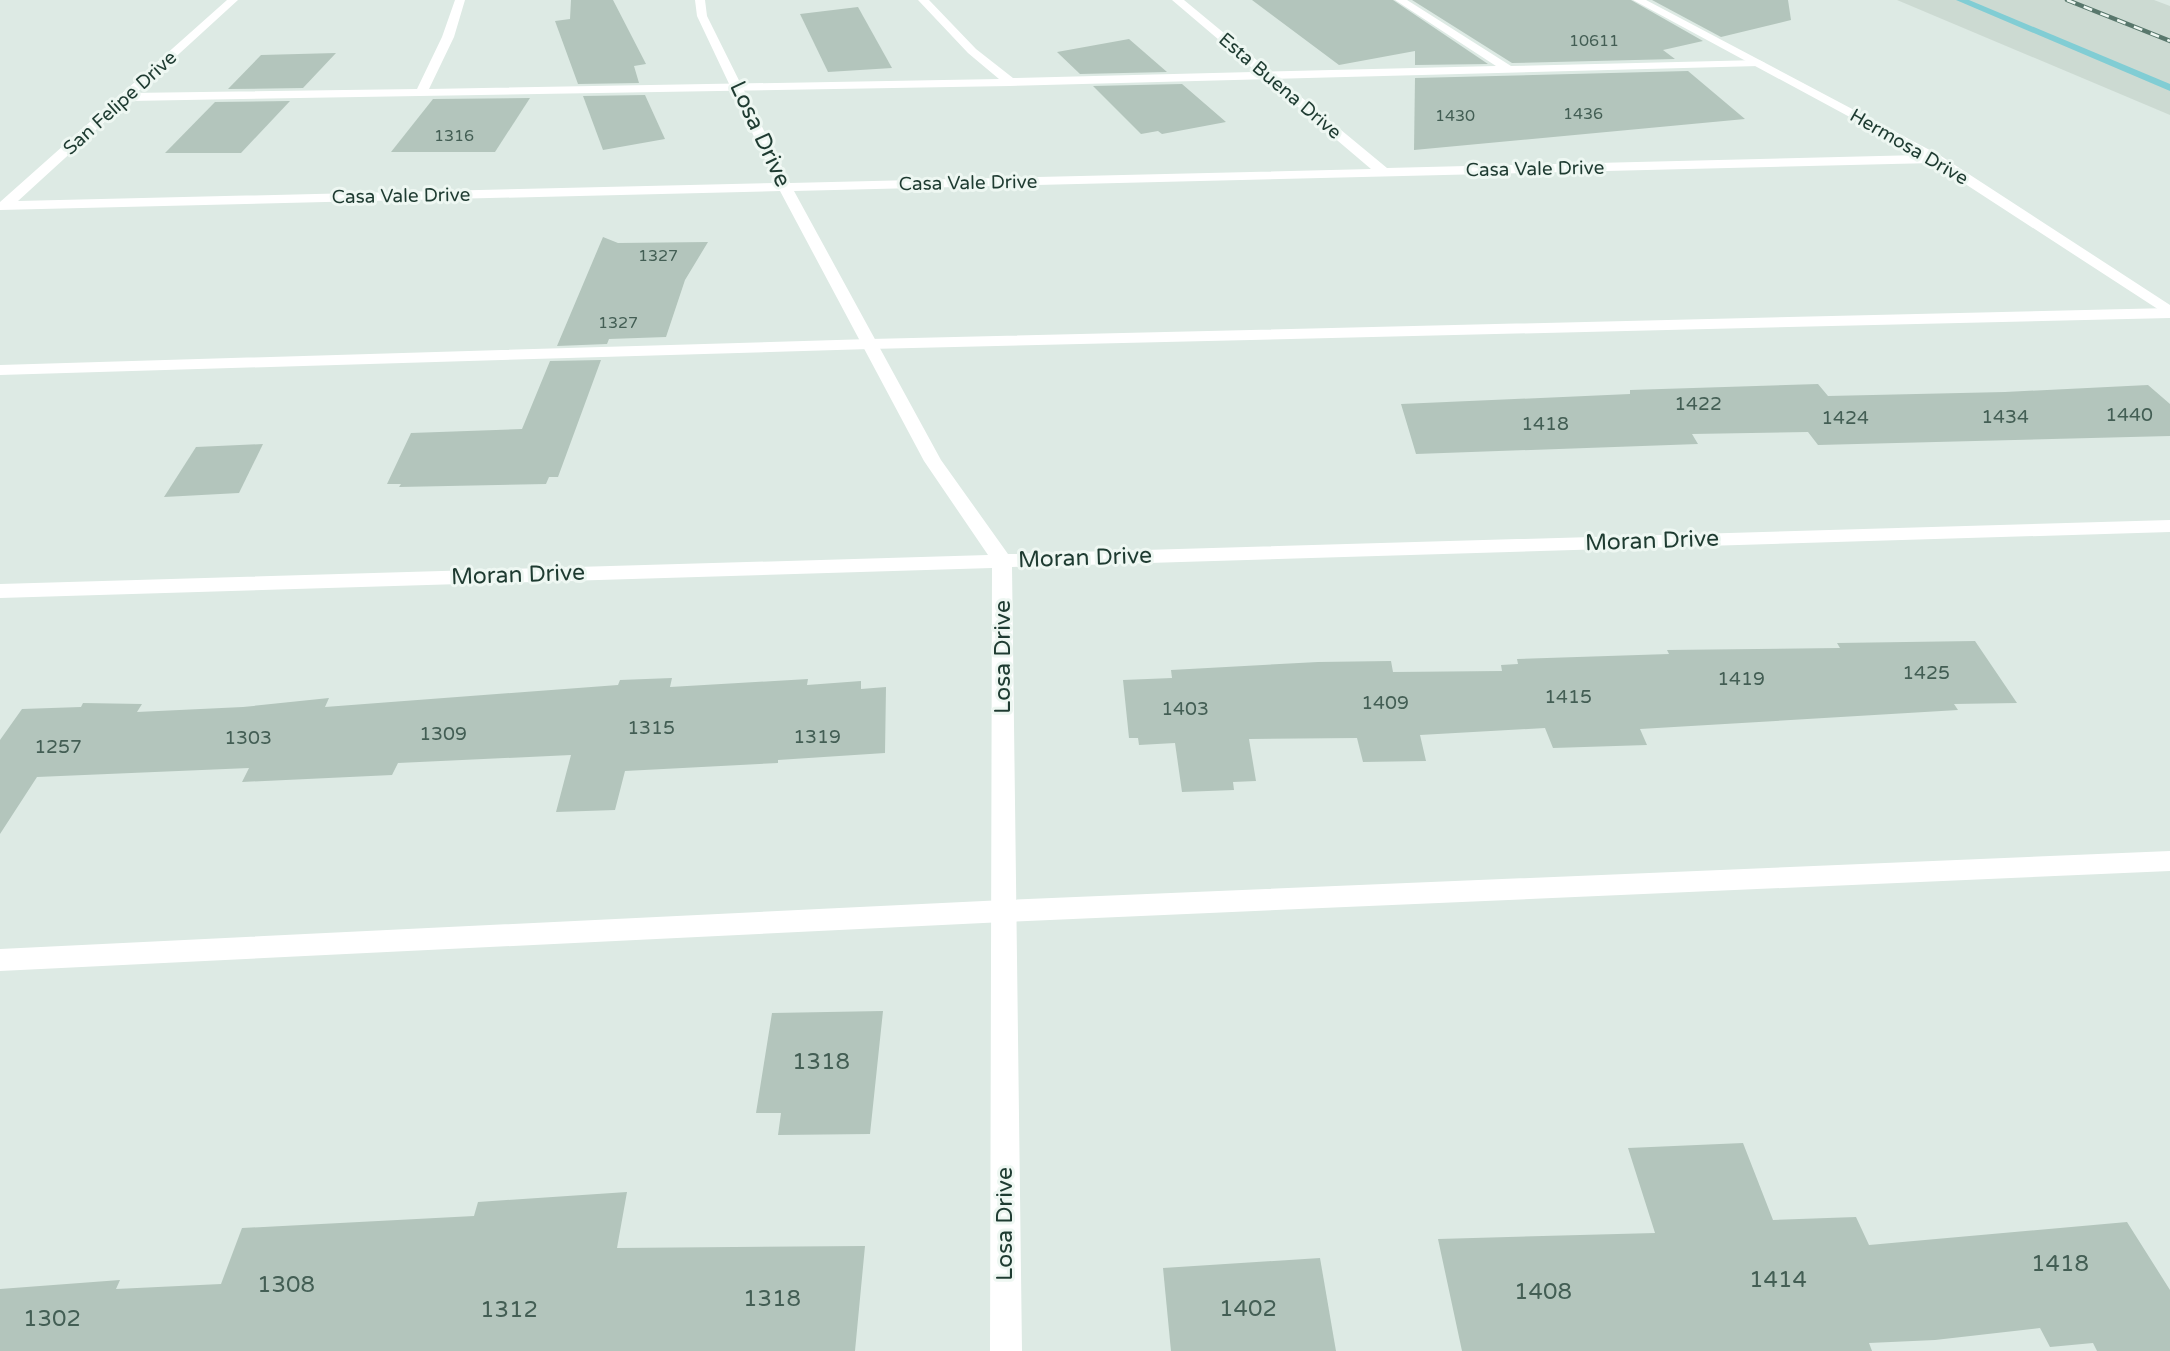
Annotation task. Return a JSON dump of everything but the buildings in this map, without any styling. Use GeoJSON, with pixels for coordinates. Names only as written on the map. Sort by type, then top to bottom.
{"type":"FeatureCollection","features":[{"type":"Feature","properties":{"kind":"street","name":"San Felipe Drive"},"geometry":{"type":"LineString","coordinates":[[3,205],[129,97],[233,0]]}},
{"type":"Feature","properties":{"kind":"street"},"geometry":{"type":"LineString","coordinates":[[421,93],[448,37],[460,0]]}},
{"type":"Feature","properties":{"kind":"street","name":"Losa Drive"},"geometry":{"type":"LineString","coordinates":[[700,0],[702,16],[785,187],[933,461],[1002,560],[1006,1351]]}},
{"type":"Feature","properties":{"kind":"street"},"geometry":{"type":"LineString","coordinates":[[923,0],[972,51],[1010,82]]}},
{"type":"Feature","properties":{"kind":"street","name":"Esta Buena Drive"},"geometry":{"type":"LineString","coordinates":[[1177,0],[1383,172]]}},
{"type":"Feature","properties":{"kind":"street"},"geometry":{"type":"LineString","coordinates":[[1400,0],[1511,70]]}},
{"type":"Feature","properties":{"kind":"street","name":"Hermosa Drive"},"geometry":{"type":"LineString","coordinates":[[1637,0],[1936,159],[2170,312]]}},
{"type":"Feature","properties":{"kind":"street"},"geometry":{"type":"LineString","coordinates":[[129,97],[1010,82],[1759,64]]}},
{"type":"Feature","properties":{"kind":"street","name":"Casa Vale Drive"},"geometry":{"type":"LineString","coordinates":[[3,205],[1936,159]]}},
{"type":"Feature","properties":{"kind":"street"},"geometry":{"type":"LineString","coordinates":[[0,370],[870,344],[2170,312]]}},
{"type":"Feature","properties":{"kind":"street","name":"Moran Drive"},"geometry":{"type":"LineString","coordinates":[[0,591],[2170,526]]}},
{"type":"Feature","properties":{"kind":"street"},"geometry":{"type":"LineString","coordinates":[[0,960],[1004,911],[2170,861]]}},
{"type":"Feature","properties":{"kind":"shaded area"},"geometry":{"type":"Polygon","coordinates":[[[1897,0],[2154,0],[2170,6],[2170,115],[1897,0]]]}},
{"type":"Feature","properties":{"kind":"waterway"},"geometry":{"type":"LineString","coordinates":[[1961,0],[2170,88]]}},
{"type":"Feature","properties":{"kind":"railway"},"geometry":{"type":"LineString","coordinates":[[2067,0],[2170,41]]}}]}
